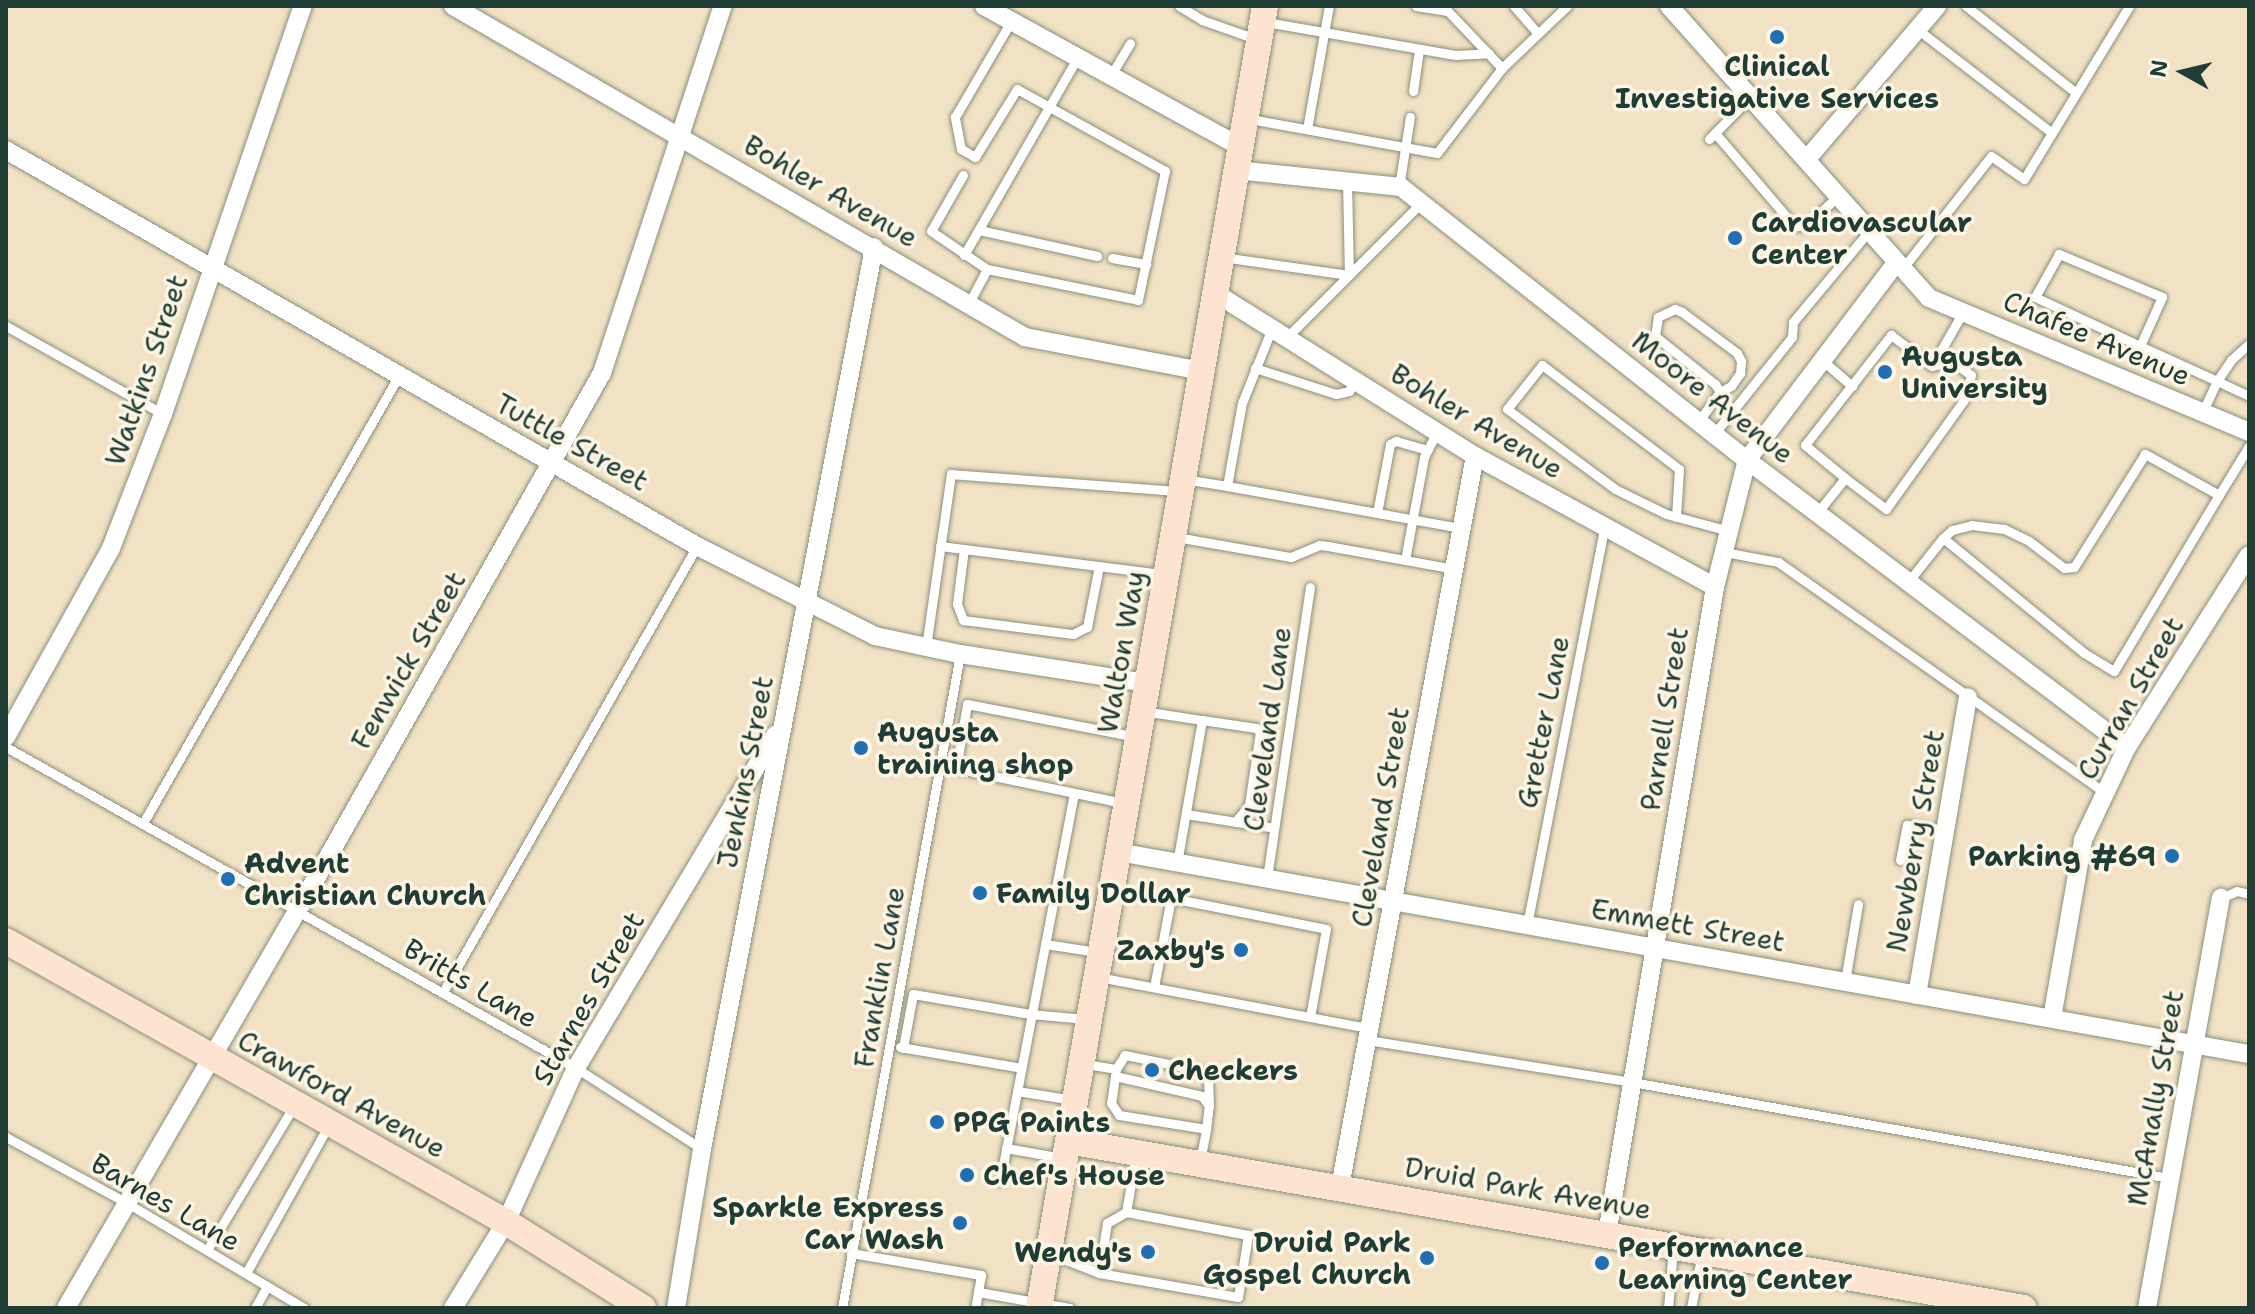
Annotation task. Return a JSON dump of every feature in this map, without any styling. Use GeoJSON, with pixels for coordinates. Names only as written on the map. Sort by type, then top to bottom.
{"type":"FeatureCollection","features":[{"type":"Feature","properties":{"kind":"street","name":"Watkins Street"},"geometry":{"type":"LineString","coordinates":[[6,737],[111,548],[163,414],[211,265],[303,6]]}},
{"type":"Feature","properties":{"kind":"street","name":"Bohler Avenue"},"geometry":{"type":"LineString","coordinates":[[453,6],[1025,337],[1202,371]]}},
{"type":"Feature","properties":{"kind":"street","name":"Fenwick Street"},"geometry":{"type":"LineString","coordinates":[[66,1308],[298,910],[602,373],[723,6]]}},
{"type":"Feature","properties":{"kind":"street","name":"Moore Avenue"},"geometry":{"type":"LineString","coordinates":[[984,6],[1111,75],[1238,159],[1347,181],[1399,187],[1747,460],[2127,747]]}},
{"type":"Feature","properties":{"kind":"street","name":"Chafee Avenue"},"geometry":{"type":"LineString","coordinates":[[1669,6],[1929,298],[2249,432]]}},
{"type":"Feature","properties":{"kind":"street"},"geometry":{"type":"LineString","coordinates":[[1807,159],[1937,6]]}},
{"type":"Feature","properties":{"kind":"street","name":"Walton Way"},"geometry":{"type":"LineString","coordinates":[[1039,1305],[1262,23]]}},
{"type":"Feature","properties":{"kind":"street","name":"Tuttle Street"},"geometry":{"type":"LineString","coordinates":[[6,150],[697,546],[875,636],[960,654],[1148,683]]}},
{"type":"Feature","properties":{"kind":"street","name":"Jenkins Street"},"geometry":{"type":"LineString","coordinates":[[676,1308],[702,1149],[874,247]]}},
{"type":"Feature","properties":{"kind":"street","name":"Parnell Street"},"geometry":{"type":"LineString","coordinates":[[1607,1234],[1715,587],[1747,460],[1822,360],[1899,266]]}},
{"type":"Feature","properties":{"kind":"street","name":"Bohler Avenue"},"geometry":{"type":"LineString","coordinates":[[1215,293],[1475,456],[1715,587]]}},
{"type":"Feature","properties":{"kind":"street","name":"Cleveland Street"},"geometry":{"type":"LineString","coordinates":[[1340,1187],[1475,456]]}},
{"type":"Feature","properties":{"kind":"street","name":"Curran Street"},"geometry":{"type":"LineString","coordinates":[[2052,1018],[2083,840],[2127,747],[2249,555]]}},
{"type":"Feature","properties":{"kind":"street","name":"Newberry Street"},"geometry":{"type":"LineString","coordinates":[[1917,995],[1968,697]]}},
{"type":"Feature","properties":{"kind":"street","name":"Starnes Street"},"geometry":{"type":"LineString","coordinates":[[453,1308],[506,1222],[576,1068],[783,721]]}},
{"type":"Feature","properties":{"kind":"street","name":"Emmett Street"},"geometry":{"type":"LineString","coordinates":[[1118,852],[2249,1054]]}},
{"type":"Feature","properties":{"kind":"street","name":"McAnally Street"},"geometry":{"type":"LineString","coordinates":[[2147,1308],[2192,1044],[2221,898]]}},
{"type":"Feature","properties":{"kind":"street","name":"Crawford Avenue"},"geometry":{"type":"LineString","coordinates":[[6,941],[506,1222],[643,1308]]}},
{"type":"Feature","properties":{"kind":"street","name":"Druid Park Avenue"},"geometry":{"type":"LineString","coordinates":[[1066,1150],[1136,1153],[2024,1308]]}},
{"type":"Feature","properties":{"kind":"lane"},"geometry":{"type":"LineString","coordinates":[[1179,6],[1202,20],[1262,23],[1455,55],[1489,53]]}},
{"type":"Feature","properties":{"kind":"lane"},"geometry":{"type":"LineString","coordinates":[[1307,129],[1329,6]]}},
{"type":"Feature","properties":{"kind":"lane"},"geometry":{"type":"LineString","coordinates":[[1416,6],[1445,9],[1502,68]]}},
{"type":"Feature","properties":{"kind":"lane"},"geometry":{"type":"LineString","coordinates":[[1514,6],[1537,32]]}},
{"type":"Feature","properties":{"kind":"lane"},"geometry":{"type":"LineString","coordinates":[[1246,118],[1437,153],[1502,68],[1567,6]]}},
{"type":"Feature","properties":{"kind":"lane"},"geometry":{"type":"LineString","coordinates":[[1966,6],[2076,93]]}},
{"type":"Feature","properties":{"kind":"lane"},"geometry":{"type":"LineString","coordinates":[[1899,266],[1991,156],[2024,179],[2129,6]]}},
{"type":"Feature","properties":{"kind":"lane"},"geometry":{"type":"LineString","coordinates":[[963,175],[931,231],[964,255],[987,269],[1138,300],[1165,171],[1051,104],[1017,89],[975,157],[961,149],[955,117],[1011,21]]}},
{"type":"Feature","properties":{"kind":"lane"},"geometry":{"type":"LineString","coordinates":[[1917,29],[2052,133]]}},
{"type":"Feature","properties":{"kind":"lane"},"geometry":{"type":"LineString","coordinates":[[1111,75],[1130,43]]}},
{"type":"Feature","properties":{"kind":"lane"},"geometry":{"type":"LineString","coordinates":[[1413,91],[1419,50]]}},
{"type":"Feature","properties":{"kind":"lane"},"geometry":{"type":"LineString","coordinates":[[964,255],[1078,57]]}},
{"type":"Feature","properties":{"kind":"lane"},"geometry":{"type":"LineString","coordinates":[[1750,97],[1712,136],[1798,226],[1806,226],[1838,196]]}},
{"type":"Feature","properties":{"kind":"lane"},"geometry":{"type":"LineString","coordinates":[[1399,187],[1410,117]]}},
{"type":"Feature","properties":{"kind":"lane"},"geometry":{"type":"LineString","coordinates":[[1347,181],[1349,275]]}},
{"type":"Feature","properties":{"kind":"lane"},"geometry":{"type":"LineString","coordinates":[[1227,486],[1242,403],[1255,368],[1280,333],[1349,275],[1421,203]]}},
{"type":"Feature","properties":{"kind":"lane"},"geometry":{"type":"LineString","coordinates":[[979,230],[1097,256]]}},
{"type":"Feature","properties":{"kind":"lane"},"geometry":{"type":"LineString","coordinates":[[1714,434],[1792,337],[1793,322],[1869,231]]}},
{"type":"Feature","properties":{"kind":"lane"},"geometry":{"type":"LineString","coordinates":[[2140,346],[2162,297],[2059,254],[2035,297],[2140,346],[2249,396]]}},
{"type":"Feature","properties":{"kind":"lane"},"geometry":{"type":"LineString","coordinates":[[1222,257],[1349,275]]}},
{"type":"Feature","properties":{"kind":"lane"},"geometry":{"type":"LineString","coordinates":[[1112,258],[1146,264]]}},
{"type":"Feature","properties":{"kind":"lane"},"geometry":{"type":"LineString","coordinates":[[969,303],[987,269]]}},
{"type":"Feature","properties":{"kind":"lane"},"geometry":{"type":"LineString","coordinates":[[1698,422],[1720,392],[1731,386],[1740,373],[1737,353],[1682,312],[1675,309],[1658,317],[1655,336],[1715,384],[1720,392]]}},
{"type":"Feature","properties":{"kind":"lane"},"geometry":{"type":"LineString","coordinates":[[1932,366],[1963,312]]}},
{"type":"Feature","properties":{"kind":"lane"},"geometry":{"type":"LineString","coordinates":[[6,326],[163,414]]}},
{"type":"Feature","properties":{"kind":"lane"},"geometry":{"type":"LineString","coordinates":[[1891,335],[1932,366],[1951,361],[1971,375],[1964,400],[1886,509],[1805,445],[1891,335]]}},
{"type":"Feature","properties":{"kind":"lane"},"geometry":{"type":"LineString","coordinates":[[2202,413],[2231,360],[2249,344]]}},
{"type":"Feature","properties":{"kind":"lane"},"geometry":{"type":"LineString","coordinates":[[1822,360],[1852,386]]}},
{"type":"Feature","properties":{"kind":"lane"},"geometry":{"type":"LineString","coordinates":[[1676,517],[1679,469],[1542,365],[1507,409],[1615,489],[1676,517],[1729,531]]}},
{"type":"Feature","properties":{"kind":"lane"},"geometry":{"type":"LineString","coordinates":[[1255,368],[1336,394],[1349,391],[1356,380]]}},
{"type":"Feature","properties":{"kind":"lane"},"geometry":{"type":"LineString","coordinates":[[143,823],[398,377]]}},
{"type":"Feature","properties":{"kind":"lane"},"geometry":{"type":"LineString","coordinates":[[1405,560],[1428,450],[1437,432]]}},
{"type":"Feature","properties":{"kind":"lane"},"geometry":{"type":"LineString","coordinates":[[1377,513],[1390,444],[1396,441],[1428,450]]}},
{"type":"Feature","properties":{"kind":"lane"},"geometry":{"type":"LineString","coordinates":[[1943,538],[2084,653],[2114,671],[2249,446]]}},
{"type":"Feature","properties":{"kind":"lane"},"geometry":{"type":"LineString","coordinates":[[1908,582],[1943,538],[1952,530],[1972,525],[2004,529],[2029,541],[2064,568],[2074,567],[2145,454],[2219,495]]}},
{"type":"Feature","properties":{"kind":"lane"},"geometry":{"type":"LineString","coordinates":[[926,647],[951,474],[1227,486],[1461,528]]}},
{"type":"Feature","properties":{"kind":"lane"},"geometry":{"type":"LineString","coordinates":[[1817,513],[1845,478]]}},
{"type":"Feature","properties":{"kind":"lane","name":"Gretter Lane"},"geometry":{"type":"LineString","coordinates":[[1527,925],[1604,529]]}},
{"type":"Feature","properties":{"kind":"lane"},"geometry":{"type":"LineString","coordinates":[[1173,536],[1291,557],[1319,545],[1454,569]]}},
{"type":"Feature","properties":{"kind":"lane"},"geometry":{"type":"LineString","coordinates":[[443,992],[697,546]]}},
{"type":"Feature","properties":{"kind":"lane"},"geometry":{"type":"LineString","coordinates":[[940,546],[1166,574]]}},
{"type":"Feature","properties":{"kind":"lane"},"geometry":{"type":"LineString","coordinates":[[964,549],[957,604],[963,620],[1041,630],[1073,634],[1087,627],[1099,566]]}},
{"type":"Feature","properties":{"kind":"lane"},"geometry":{"type":"LineString","coordinates":[[1724,552],[1778,562],[2105,793]]}},
{"type":"Feature","properties":{"kind":"lane","name":"Cleveland Lane"},"geometry":{"type":"LineString","coordinates":[[1267,878],[1310,587]]}},
{"type":"Feature","properties":{"kind":"lane","name":"Franklin Lane"},"geometry":{"type":"LineString","coordinates":[[842,1308],[960,654]]}},
{"type":"Feature","properties":{"kind":"lane"},"geometry":{"type":"LineString","coordinates":[[1126,804],[956,768],[967,704],[1140,724],[1202,720],[1256,728],[1260,732],[1249,805],[1235,822]]}},
{"type":"Feature","properties":{"kind":"lane"},"geometry":{"type":"LineString","coordinates":[[1177,863],[1202,720]]}},
{"type":"Feature","properties":{"kind":"lane"},"geometry":{"type":"LineString","coordinates":[[6,747],[298,910]]}},
{"type":"Feature","properties":{"kind":"lane"},"geometry":{"type":"LineString","coordinates":[[1000,1181],[1074,794]]}},
{"type":"Feature","properties":{"kind":"lane"},"geometry":{"type":"LineString","coordinates":[[1186,814],[1274,828]]}},
{"type":"Feature","properties":{"kind":"lane"},"geometry":{"type":"LineString","coordinates":[[1900,860],[1907,825],[1945,830]]}},
{"type":"Feature","properties":{"kind":"lane"},"geometry":{"type":"LineString","coordinates":[[2221,898],[2237,891],[2249,894]]}},
{"type":"Feature","properties":{"kind":"lane"},"geometry":{"type":"LineString","coordinates":[[1154,987],[1171,898],[1326,929],[1310,1017]]}},
{"type":"Feature","properties":{"kind":"lane"},"geometry":{"type":"LineString","coordinates":[[1845,981],[1858,904]]}},
{"type":"Feature","properties":{"kind":"lane","name":"Britts Lane"},"geometry":{"type":"LineString","coordinates":[[298,910],[576,1068],[702,1149]]}},
{"type":"Feature","properties":{"kind":"lane"},"geometry":{"type":"LineString","coordinates":[[1045,944],[1154,987],[1310,1017],[1368,1034],[2169,1178]]}},
{"type":"Feature","properties":{"kind":"lane"},"geometry":{"type":"LineString","coordinates":[[903,1048],[913,994],[1030,1014],[1089,1019]]}},
{"type":"Feature","properties":{"kind":"lane"},"geometry":{"type":"LineString","coordinates":[[889,1045],[1021,1068]]}},
{"type":"Feature","properties":{"kind":"lane"},"geometry":{"type":"LineString","coordinates":[[1200,1164],[1206,1129],[1209,1106],[1208,1079],[1198,1070],[1125,1055],[1116,1073],[1111,1103],[1119,1115],[1206,1129]]}},
{"type":"Feature","properties":{"kind":"lane"},"geometry":{"type":"LineString","coordinates":[[1081,1063],[1202,1096],[1209,1106]]}},
{"type":"Feature","properties":{"kind":"lane"},"geometry":{"type":"LineString","coordinates":[[1017,1091],[1075,1100]]}},
{"type":"Feature","properties":{"kind":"lane"},"geometry":{"type":"LineString","coordinates":[[207,1250],[295,1104]]}},
{"type":"Feature","properties":{"kind":"lane"},"geometry":{"type":"LineString","coordinates":[[246,1273],[330,1124]]}},
{"type":"Feature","properties":{"kind":"lane","name":"Barnes Lane"},"geometry":{"type":"LineString","coordinates":[[6,1137],[127,1203],[304,1308]]}},
{"type":"Feature","properties":{"kind":"lane"},"geometry":{"type":"LineString","coordinates":[[1006,1148],[1066,1150]]}},
{"type":"Feature","properties":{"kind":"lane"},"geometry":{"type":"LineString","coordinates":[[1126,1212],[1136,1153]]}},
{"type":"Feature","properties":{"kind":"lane"},"geometry":{"type":"LineString","coordinates":[[1048,1253],[1099,1273],[1238,1297],[1248,1235],[1126,1212],[1107,1223],[1099,1273]]}},
{"type":"Feature","properties":{"kind":"lane"},"geometry":{"type":"LineString","coordinates":[[1668,1308],[1673,1245]]}},
{"type":"Feature","properties":{"kind":"lane"},"geometry":{"type":"LineString","coordinates":[[1691,1308],[1702,1251]]}},
{"type":"Feature","properties":{"kind":"lane"},"geometry":{"type":"LineString","coordinates":[[851,1253],[981,1275],[975,1308]]}},
{"type":"Feature","properties":{"kind":"lane"},"geometry":{"type":"LineString","coordinates":[[255,1308],[267,1286]]}},
{"type":"Feature","properties":{"kind":"lane"},"geometry":{"type":"LineString","coordinates":[[978,1292],[1070,1308]]}},
{"type":"Feature","properties":{"kind":"place","name":"Clinical Investigative Services"},"geometry":{"type":"Point","coordinates":[1777,37]}},
{"type":"Feature","properties":{"kind":"place","name":"Cardiovascular Center"},"geometry":{"type":"Point","coordinates":[1735,238]}},
{"type":"Feature","properties":{"kind":"place","name":"Augusta University"},"geometry":{"type":"Point","coordinates":[1885,372]}},
{"type":"Feature","properties":{"kind":"place","name":"Augusta training shop"},"geometry":{"type":"Point","coordinates":[861,748]}},
{"type":"Feature","properties":{"kind":"place","name":"Parking #69"},"geometry":{"type":"Point","coordinates":[2172,856]}},
{"type":"Feature","properties":{"kind":"place","name":"Advent Christian Church"},"geometry":{"type":"Point","coordinates":[228,879]}},
{"type":"Feature","properties":{"kind":"place","name":"Family Dollar"},"geometry":{"type":"Point","coordinates":[980,893]}},
{"type":"Feature","properties":{"kind":"place","name":"Zaxby's"},"geometry":{"type":"Point","coordinates":[1241,950]}},
{"type":"Feature","properties":{"kind":"place","name":"Checkers"},"geometry":{"type":"Point","coordinates":[1152,1070]}},
{"type":"Feature","properties":{"kind":"place","name":"PPG Paints"},"geometry":{"type":"Point","coordinates":[937,1122]}},
{"type":"Feature","properties":{"kind":"place","name":"Chef's House"},"geometry":{"type":"Point","coordinates":[967,1175]}},
{"type":"Feature","properties":{"kind":"place","name":"Sparkle Express Car Wash"},"geometry":{"type":"Point","coordinates":[960,1223]}},
{"type":"Feature","properties":{"kind":"place","name":"Wendy's"},"geometry":{"type":"Point","coordinates":[1148,1252]}},
{"type":"Feature","properties":{"kind":"place","name":"Druid Park Gospel Church"},"geometry":{"type":"Point","coordinates":[1427,1258]}},
{"type":"Feature","properties":{"kind":"place","name":"Performance Learning Center"},"geometry":{"type":"Point","coordinates":[1602,1263]}}]}
